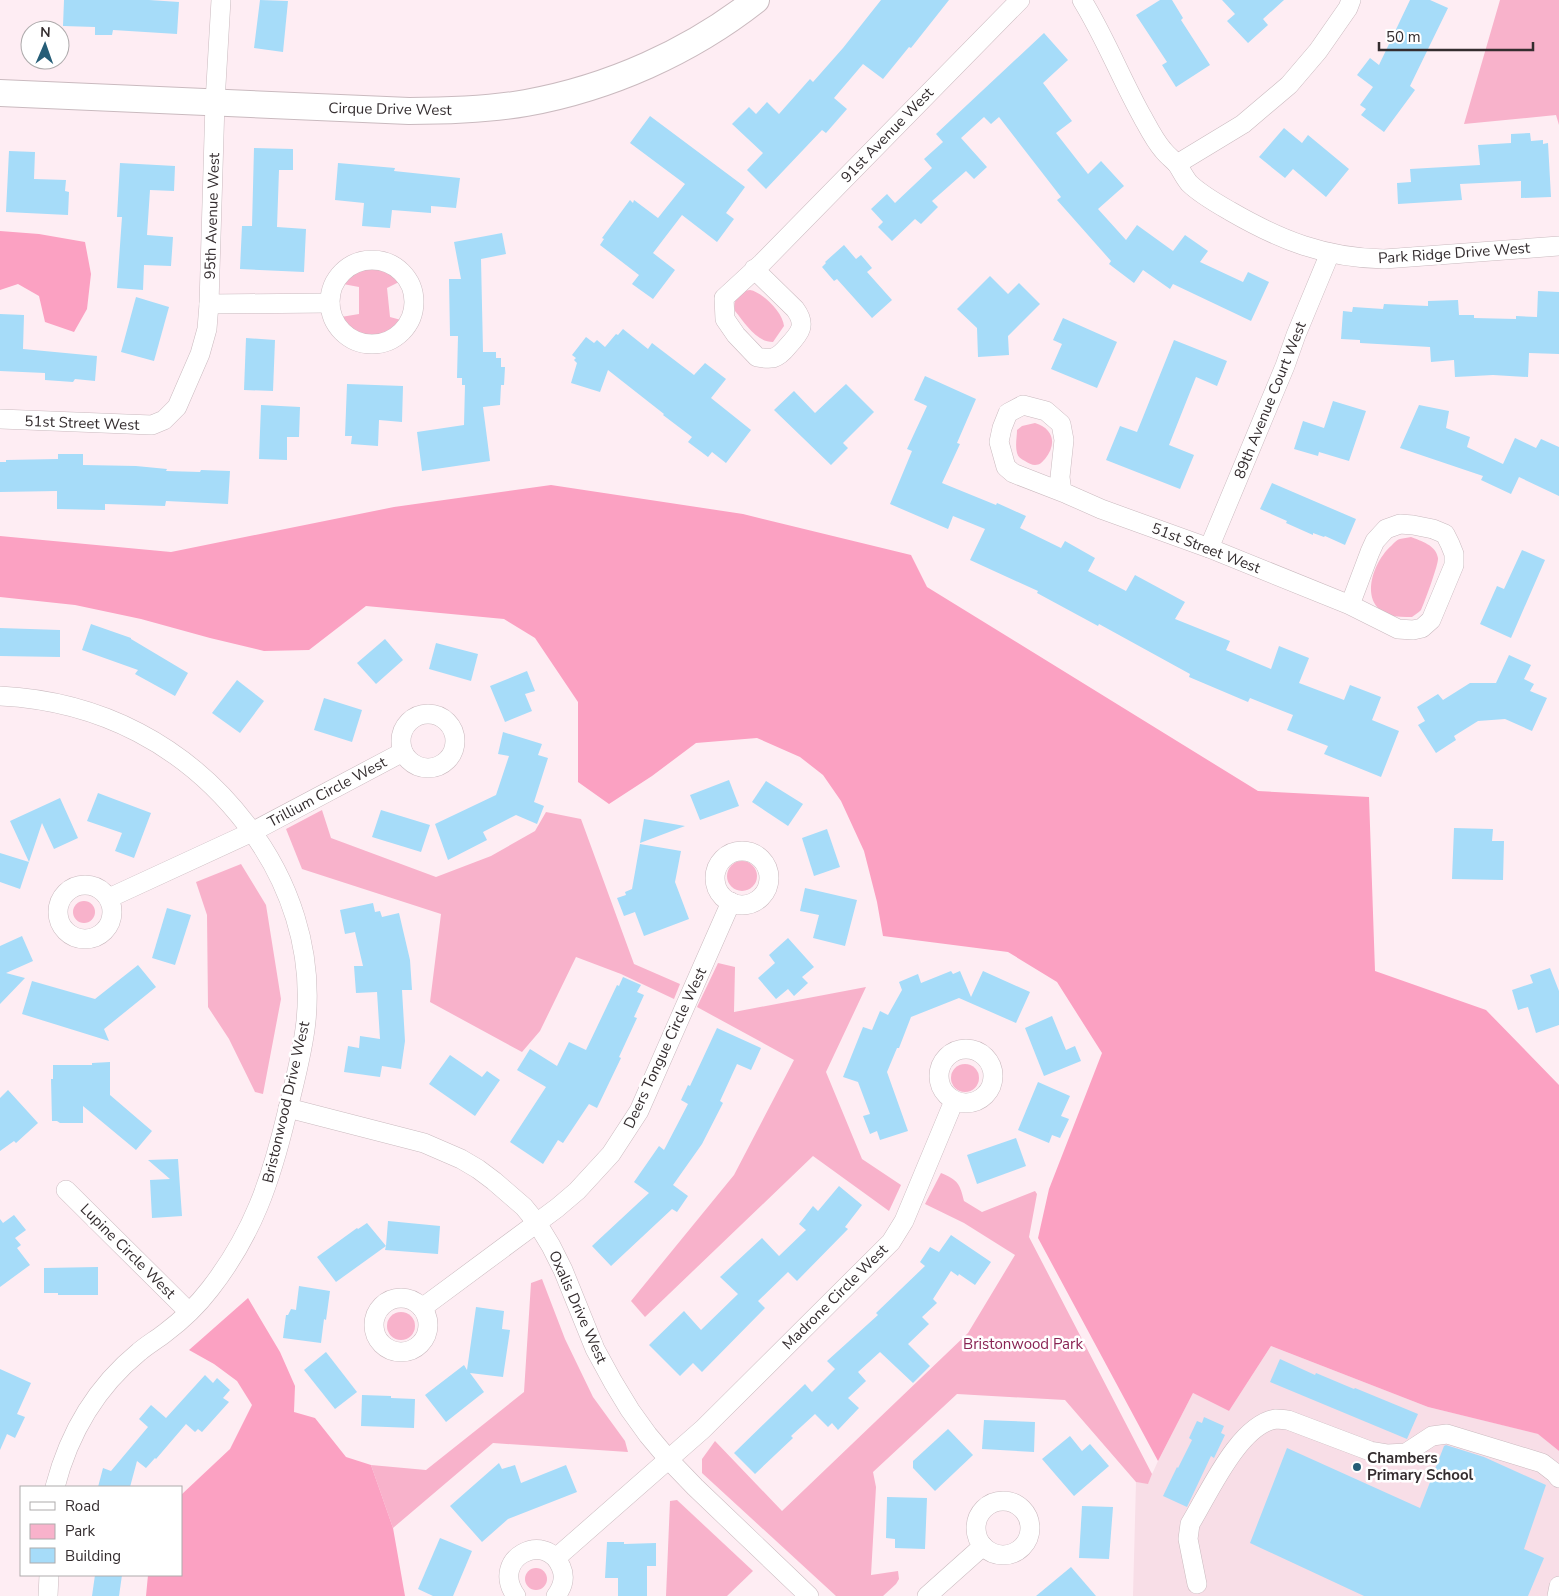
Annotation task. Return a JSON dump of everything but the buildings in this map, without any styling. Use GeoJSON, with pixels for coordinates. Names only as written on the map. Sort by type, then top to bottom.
{"type":"FeatureCollection","features":[{"type":"Feature","properties":{"kind":"street","name":"95th Avenue West"},"geometry":{"type":"LineString","coordinates":[[164,420],[177,407],[200,354],[207,329],[215,102],[221,0]]}},
{"type":"Feature","properties":{"kind":"street","name":"Cirque Drive West"},"geometry":{"type":"LineString","coordinates":[[0,93],[419,111],[488,108],[527,103],[566,94],[640,68],[710,32],[756,0]]}},
{"type":"Feature","properties":{"kind":"street","name":"91st Avenue West"},"geometry":{"type":"LineString","coordinates":[[754,269],[795,309],[800,316],[802,325],[799,334],[783,352],[773,358],[757,357],[736,335],[725,319],[724,298],[1020,0]]}},
{"type":"Feature","properties":{"kind":"street","name":"Park Ridge Drive West"},"geometry":{"type":"LineString","coordinates":[[1082,0],[1101,32],[1124,84],[1144,120],[1162,149],[1177,164],[1190,183],[1214,202],[1276,235],[1303,246],[1330,253],[1384,259],[1559,246]]}},
{"type":"Feature","properties":{"kind":"street"},"geometry":{"type":"LineString","coordinates":[[1177,164],[1243,124],[1289,85],[1318,51],[1348,8],[1351,0]]}},
{"type":"Feature","properties":{"kind":"street","name":"89th Avenue Court West"},"geometry":{"type":"LineString","coordinates":[[1208,548],[1285,366],[1296,334],[1330,253]]}},
{"type":"Feature","properties":{"kind":"street"},"geometry":{"type":"LineString","coordinates":[[376,260],[390,263],[402,271],[411,283],[414,310],[405,328],[389,341],[375,344],[362,343],[349,337],[339,328],[333,316],[330,303],[332,289],[338,276],[348,266],[362,261],[376,260]]}},
{"type":"Feature","properties":{"kind":"street"},"geometry":{"type":"LineString","coordinates":[[209,304],[330,303]]}},
{"type":"Feature","properties":{"kind":"street","name":"51st Street West"},"geometry":{"type":"LineString","coordinates":[[1062,492],[1060,477],[1064,440],[1061,424],[1046,411],[1023,405],[1008,413],[999,442],[1006,467],[1013,473],[1350,605],[1398,629],[1413,630],[1422,628],[1431,620],[1454,565],[1454,554],[1445,534],[1432,528],[1413,525],[1400,524],[1386,529],[1375,541],[1350,605]]}},
{"type":"Feature","properties":{"kind":"street","name":"51st Street West"},"geometry":{"type":"LineString","coordinates":[[0,419],[135,425],[152,425],[164,420]]}},
{"type":"Feature","properties":{"kind":"street","name":"Bristonwood Drive West"},"geometry":{"type":"LineString","coordinates":[[0,696],[25,697],[77,708],[128,726],[174,754],[210,783],[235,810],[265,850],[286,890],[296,918],[307,976],[306,1021],[303,1043],[288,1108],[270,1179],[248,1230],[210,1289],[167,1332],[139,1352],[111,1378],[87,1409],[62,1461],[55,1486]]}},
{"type":"Feature","properties":{"kind":"street","name":"Trillium Circle West"},"geometry":{"type":"LineString","coordinates":[[109,898],[252,832],[403,752]]}},
{"type":"Feature","properties":{"kind":"street","name":"Deers Tongue Circle West"},"geometry":{"type":"LineString","coordinates":[[422,1308],[557,1208],[577,1191],[611,1154],[639,1111],[731,902]]}},
{"type":"Feature","properties":{"kind":"street","name":"Madrone Circle West"},"geometry":{"type":"LineString","coordinates":[[556,1558],[702,1429],[891,1242],[904,1221],[954,1101]]}},
{"type":"Feature","properties":{"kind":"street","name":"Oxalis Drive West"},"geometry":{"type":"LineString","coordinates":[[288,1108],[424,1143],[461,1159],[494,1181],[524,1208],[537,1223],[563,1270],[585,1326],[613,1382],[634,1416],[668,1460],[809,1596]]}},
{"type":"Feature","properties":{"kind":"street","name":"Lupine Circle West"},"geometry":{"type":"LineString","coordinates":[[66,1190],[189,1312]]}},
{"type":"Feature","properties":{"kind":"street"},"geometry":{"type":"LineString","coordinates":[[1197,1584],[1188,1538],[1190,1524],[1234,1449],[1248,1435],[1265,1423],[1277,1419],[1288,1420],[1370,1451],[1388,1454],[1406,1453],[1432,1436],[1447,1434],[1542,1463],[1555,1472],[1559,1478]]}},
{"type":"Feature","properties":{"kind":"street"},"geometry":{"type":"LineString","coordinates":[[927,1596],[983,1546]]}},
{"type":"Feature","properties":{"kind":"street"},"geometry":{"type":"LineString","coordinates":[[516,1596],[508,1580],[509,1570],[519,1555],[528,1550],[537,1549],[556,1558],[563,1571],[561,1588],[556,1596]]}},
{"type":"Feature","properties":{"kind":"street"},"geometry":{"type":"LineString","coordinates":[[48,1576],[48,1596]]}},
{"type":"Feature","properties":{"kind":"street"},"geometry":{"type":"LineString","coordinates":[[1557,1596],[1559,1586]]}},
{"type":"Feature","properties":{"kind":"shaded area"},"geometry":{"type":"Polygon","coordinates":[[[0,231],[39,234],[85,242],[91,274],[87,309],[74,332],[45,322],[39,296],[18,284],[0,290],[0,231]]]}},
{"type":"Feature","properties":{"kind":"shaded area"},"geometry":{"type":"Polygon","coordinates":[[[551,485],[743,514],[911,555],[927,587],[1258,791],[1369,797],[1375,971],[1486,1010],[1559,1085],[1559,1451],[1538,1434],[1428,1407],[1271,1346],[1229,1411],[1193,1393],[1158,1461],[1038,1238],[1049,1189],[1102,1053],[1057,982],[1008,952],[883,936],[877,902],[864,851],[841,801],[823,775],[800,757],[757,738],[696,743],[652,776],[609,804],[578,782],[578,702],[535,638],[504,619],[366,606],[309,650],[264,651],[141,619],[75,605],[0,597],[0,536],[171,552],[394,507],[551,485]]]}},
{"type":"Feature","properties":{"kind":"shaded area"},"geometry":{"type":"Polygon","coordinates":[[[248,1298],[280,1352],[295,1386],[294,1412],[315,1418],[346,1457],[371,1465],[393,1528],[405,1596],[146,1596],[148,1576],[182,1576],[182,1494],[230,1449],[252,1405],[237,1381],[214,1364],[189,1350],[248,1298]]]}},
{"type":"Feature","properties":{"kind":"shaded area","name":"Chambers Primary School"},"geometry":{"type":"Polygon","coordinates":[[[1271,1346],[1428,1407],[1539,1434],[1559,1451],[1559,1596],[1133,1596],[1136,1482],[1148,1483],[1193,1393],[1229,1411],[1271,1346]]]}},
{"type":"Feature","properties":{"kind":"green space"},"geometry":{"type":"Polygon","coordinates":[[[1500,0],[1559,0],[1559,125],[1556,115],[1464,124],[1500,0]]]}},
{"type":"Feature","properties":{"kind":"green space"},"geometry":{"type":"Polygon","coordinates":[[[371,267],[388,271],[401,281],[387,288],[390,317],[401,320],[394,330],[376,336],[355,332],[341,317],[359,314],[359,287],[343,284],[355,273],[371,267]]]}},
{"type":"Feature","properties":{"kind":"green space"},"geometry":{"type":"Polygon","coordinates":[[[750,290],[766,299],[776,309],[783,321],[784,326],[773,342],[761,339],[756,335],[735,311],[734,307],[737,297],[743,292],[750,290]]]}},
{"type":"Feature","properties":{"kind":"green space"},"geometry":{"type":"Polygon","coordinates":[[[1035,423],[1050,433],[1052,443],[1045,459],[1040,464],[1035,465],[1019,457],[1016,444],[1017,430],[1022,426],[1035,423]]]}},
{"type":"Feature","properties":{"kind":"green space"},"geometry":{"type":"Polygon","coordinates":[[[1411,537],[1428,544],[1437,554],[1438,558],[1421,610],[1412,617],[1398,617],[1389,615],[1379,609],[1371,592],[1372,582],[1374,572],[1384,553],[1397,540],[1411,537]]]}},
{"type":"Feature","properties":{"kind":"green space"},"geometry":{"type":"Polygon","coordinates":[[[322,810],[331,838],[436,877],[491,856],[535,831],[546,812],[581,819],[634,964],[680,984],[674,999],[621,974],[576,957],[540,1031],[522,1052],[430,1002],[441,914],[302,869],[286,829],[322,810]]]}},
{"type":"Feature","properties":{"kind":"green space"},"geometry":{"type":"Polygon","coordinates":[[[742,861],[752,866],[757,876],[752,886],[742,891],[732,886],[727,876],[732,866],[742,861]]]}},
{"type":"Feature","properties":{"kind":"green space"},"geometry":{"type":"Polygon","coordinates":[[[241,864],[266,905],[281,999],[263,1094],[255,1092],[229,1039],[208,1007],[207,915],[196,882],[241,864]]]}},
{"type":"Feature","properties":{"kind":"green space"},"geometry":{"type":"Polygon","coordinates":[[[80,901],[88,901],[95,908],[95,916],[88,923],[80,923],[73,916],[73,908],[80,901]]]}},
{"type":"Feature","properties":{"kind":"green space"},"geometry":{"type":"Polygon","coordinates":[[[718,963],[735,967],[734,1012],[866,987],[826,1072],[862,1159],[901,1185],[889,1211],[813,1156],[645,1317],[631,1301],[734,1175],[794,1060],[697,1007],[718,963]]]}},
{"type":"Feature","properties":{"kind":"green space"},"geometry":{"type":"Polygon","coordinates":[[[965,1064],[975,1068],[979,1078],[975,1088],[965,1092],[955,1088],[951,1078],[955,1068],[965,1064]]]}},
{"type":"Feature","properties":{"kind":"green space","name":"Bristonwood Park"},"geometry":{"type":"Polygon","coordinates":[[[941,1173],[957,1183],[964,1201],[982,1212],[1035,1191],[1037,1194],[1029,1237],[1152,1474],[1148,1484],[1136,1482],[1065,1400],[957,1394],[873,1472],[876,1487],[871,1575],[898,1571],[899,1579],[883,1596],[836,1596],[702,1473],[702,1459],[715,1441],[782,1511],[968,1333],[1015,1255],[964,1223],[925,1204],[941,1173]]]}},
{"type":"Feature","properties":{"kind":"green space"},"geometry":{"type":"Polygon","coordinates":[[[542,1279],[565,1339],[593,1397],[625,1441],[628,1452],[493,1443],[393,1528],[371,1465],[426,1470],[524,1392],[531,1283],[542,1279]]]}},
{"type":"Feature","properties":{"kind":"green space"},"geometry":{"type":"Polygon","coordinates":[[[401,1312],[411,1316],[415,1326],[411,1336],[401,1340],[391,1336],[387,1326],[391,1316],[401,1312]]]}},
{"type":"Feature","properties":{"kind":"green space"},"geometry":{"type":"Polygon","coordinates":[[[677,1500],[753,1571],[727,1596],[666,1596],[670,1501],[677,1500]]]}},
{"type":"Feature","properties":{"kind":"green space"},"geometry":{"type":"Polygon","coordinates":[[[532,1568],[540,1568],[547,1575],[547,1583],[540,1590],[532,1590],[525,1583],[525,1575],[532,1568]]]}},
{"type":"Feature","properties":{"kind":"place","name":"Chambers Primary School"},"geometry":{"type":"Point","coordinates":[1357,1467]}}]}
